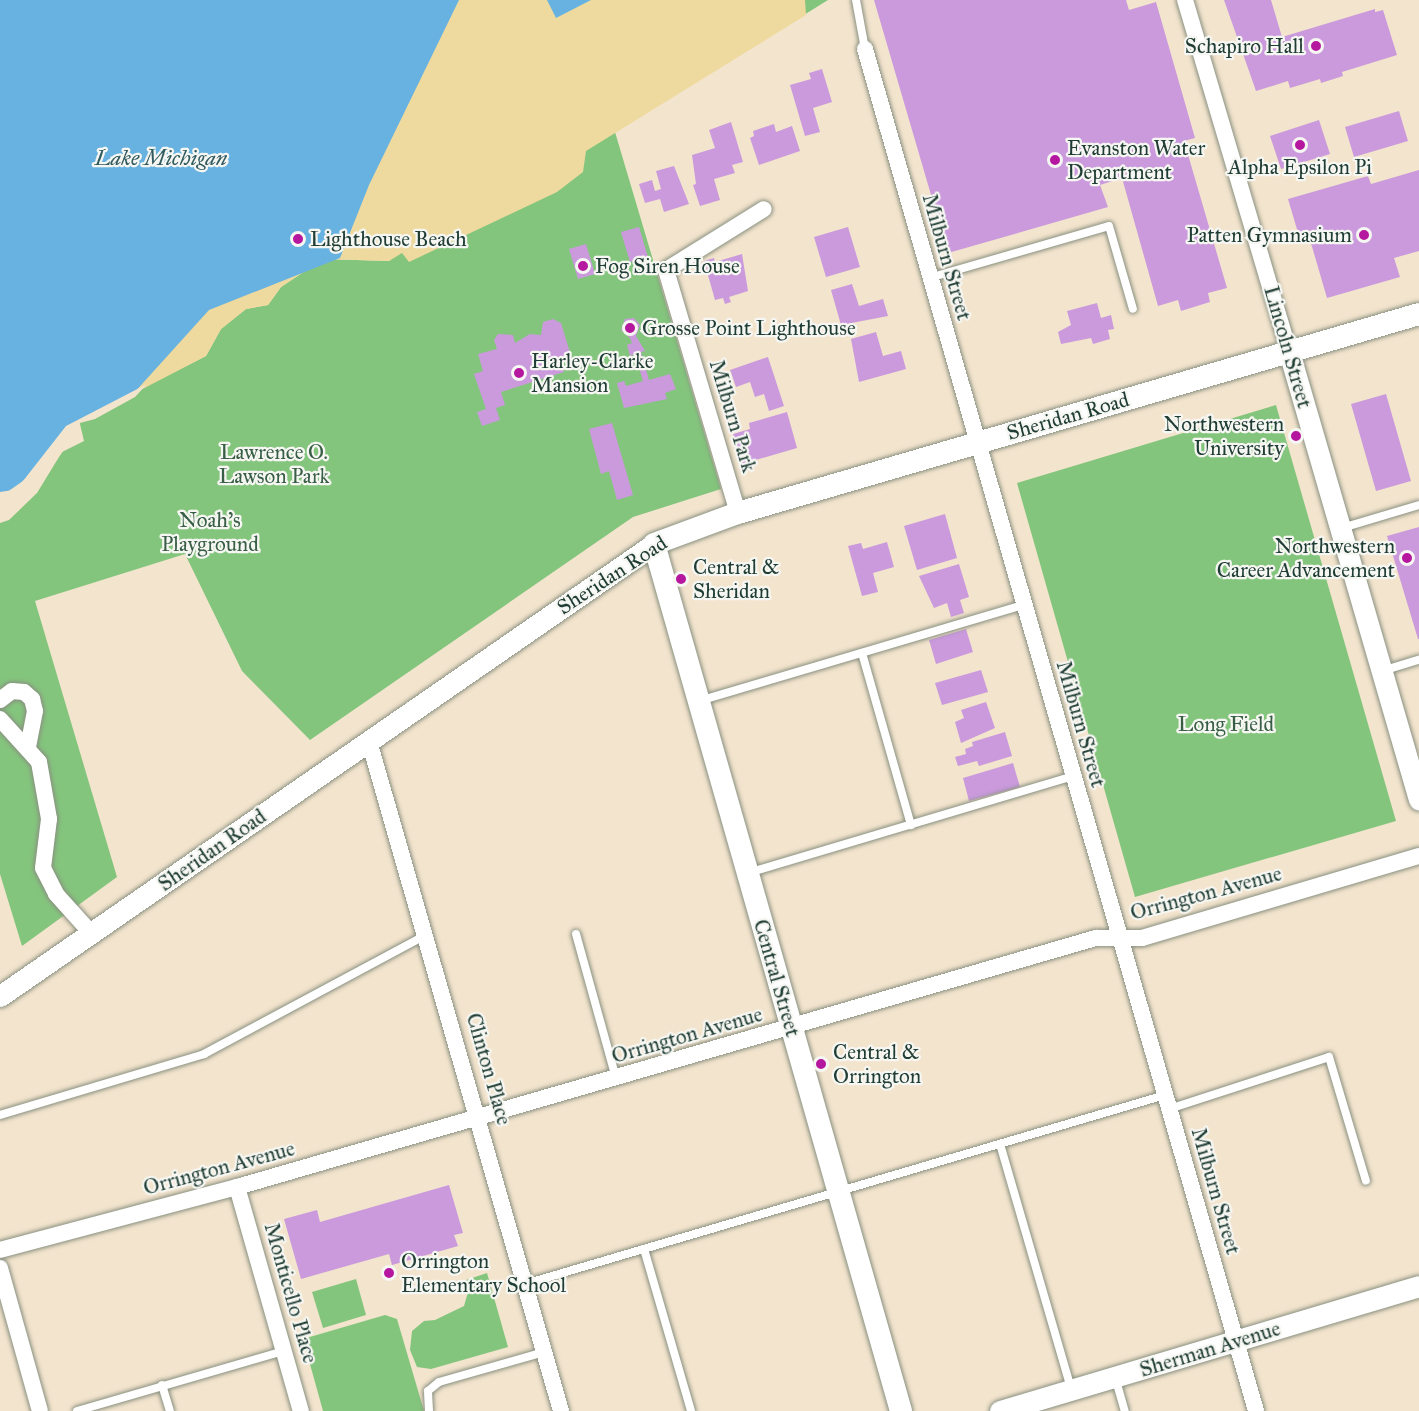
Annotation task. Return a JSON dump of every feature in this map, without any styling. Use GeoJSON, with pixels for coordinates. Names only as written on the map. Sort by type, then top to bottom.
{"type":"FeatureCollection","features":[{"type":"Feature","properties":{"kind":"main road","name":"Sheridan Road"},"geometry":{"type":"LineString","coordinates":[[654,544],[738,513],[1419,314]]}},
{"type":"Feature","properties":{"kind":"main road","name":"Central Street"},"geometry":{"type":"LineString","coordinates":[[654,544],[901,1411]]}},
{"type":"Feature","properties":{"kind":"street","name":"Lincoln Street"},"geometry":{"type":"LineString","coordinates":[[1185,0],[1419,799]]}},
{"type":"Feature","properties":{"kind":"street","name":"Milburn Street"},"geometry":{"type":"LineString","coordinates":[[865,50],[976,443],[1256,1411]]}},
{"type":"Feature","properties":{"kind":"street","name":"Milburn Park"},"geometry":{"type":"LineString","coordinates":[[738,513],[666,270],[764,209]]}},
{"type":"Feature","properties":{"kind":"street","name":"Sheridan Road"},"geometry":{"type":"LineString","coordinates":[[0,996],[654,544]]}},
{"type":"Feature","properties":{"kind":"street"},"geometry":{"type":"LineString","coordinates":[[0,700],[12,691],[24,692],[32,699],[35,711],[28,748]]}},
{"type":"Feature","properties":{"kind":"street"},"geometry":{"type":"LineString","coordinates":[[0,719],[39,762],[48,801],[43,868],[56,894],[91,933]]}},
{"type":"Feature","properties":{"kind":"street","name":"Clinton Place"},"geometry":{"type":"LineString","coordinates":[[369,741],[480,1118],[561,1411]]}},
{"type":"Feature","properties":{"kind":"street","name":"Orrington Avenue"},"geometry":{"type":"LineString","coordinates":[[0,1250],[237,1187],[480,1118],[792,1029],[1096,938],[1142,938],[1419,856]]}},
{"type":"Feature","properties":{"kind":"street","name":"Monticello Place"},"geometry":{"type":"LineString","coordinates":[[237,1187],[301,1411]]}},
{"type":"Feature","properties":{"kind":"street"},"geometry":{"type":"LineString","coordinates":[[0,1268],[40,1411]]}},
{"type":"Feature","properties":{"kind":"street","name":"Sherman Avenue"},"geometry":{"type":"LineString","coordinates":[[1000,1411],[1022,1408],[1071,1390],[1419,1286]]}},
{"type":"Feature","properties":{"kind":"lane"},"geometry":{"type":"LineString","coordinates":[[856,0],[865,50]]}},
{"type":"Feature","properties":{"kind":"lane"},"geometry":{"type":"LineString","coordinates":[[929,278],[1108,226],[1133,309]]}},
{"type":"Feature","properties":{"kind":"lane"},"geometry":{"type":"LineString","coordinates":[[1341,528],[1419,505]]}},
{"type":"Feature","properties":{"kind":"lane"},"geometry":{"type":"LineString","coordinates":[[698,701],[1023,605]]}},
{"type":"Feature","properties":{"kind":"lane"},"geometry":{"type":"LineString","coordinates":[[862,653],[911,825]]}},
{"type":"Feature","properties":{"kind":"lane"},"geometry":{"type":"LineString","coordinates":[[1382,671],[1419,660]]}},
{"type":"Feature","properties":{"kind":"lane"},"geometry":{"type":"LineString","coordinates":[[748,874],[1073,776]]}},
{"type":"Feature","properties":{"kind":"lane"},"geometry":{"type":"LineString","coordinates":[[0,1115],[204,1054],[427,934]]}},
{"type":"Feature","properties":{"kind":"lane"},"geometry":{"type":"LineString","coordinates":[[576,934],[616,1079]]}},
{"type":"Feature","properties":{"kind":"lane"},"geometry":{"type":"LineString","coordinates":[[525,1284],[1000,1144],[1167,1102],[1329,1057],[1366,1181]]}},
{"type":"Feature","properties":{"kind":"lane"},"geometry":{"type":"LineString","coordinates":[[1000,1144],[1071,1390]]}},
{"type":"Feature","properties":{"kind":"lane"},"geometry":{"type":"LineString","coordinates":[[644,1249],[691,1411]]}},
{"type":"Feature","properties":{"kind":"lane"},"geometry":{"type":"LineString","coordinates":[[77,1411],[284,1351]]}},
{"type":"Feature","properties":{"kind":"lane"},"geometry":{"type":"LineString","coordinates":[[429,1411],[428,1391],[439,1382],[544,1352]]}},
{"type":"Feature","properties":{"kind":"lane"},"geometry":{"type":"LineString","coordinates":[[1115,1377],[1125,1411]]}},
{"type":"Feature","properties":{"kind":"lane"},"geometry":{"type":"LineString","coordinates":[[162,1385],[170,1411]]}},
{"type":"Feature","properties":{"kind":"green space"},"geometry":{"type":"Polygon","coordinates":[[[650,0],[828,0],[615,132],[721,489],[633,517],[310,740],[242,671],[185,554],[35,601],[117,877],[22,946],[0,874],[0,523],[9,520],[37,493],[62,452],[84,441],[79,420],[206,356],[221,329],[246,309],[268,305],[281,287],[323,259],[389,261],[650,0]]]}},
{"type":"Feature","properties":{"kind":"green space","name":"Long Field"},"geometry":{"type":"Polygon","coordinates":[[[1276,405],[1396,821],[1135,897],[1017,483],[1276,405]]]}},
{"type":"Feature","properties":{"kind":"green space"},"geometry":{"type":"Polygon","coordinates":[[[487,1273],[508,1347],[431,1369],[417,1367],[410,1350],[412,1331],[424,1321],[435,1320],[464,1306],[468,1292],[463,1281],[487,1273]]]}},
{"type":"Feature","properties":{"kind":"green space"},"geometry":{"type":"Polygon","coordinates":[[[356,1279],[366,1315],[323,1328],[312,1292],[356,1279]]]}},
{"type":"Feature","properties":{"kind":"green space"},"geometry":{"type":"Polygon","coordinates":[[[385,1315],[397,1319],[424,1411],[323,1411],[303,1339],[385,1315]]]}},
{"type":"Feature","properties":{"kind":"sand","name":"Lighthouse Beach"},"geometry":{"type":"Polygon","coordinates":[[[306,0],[805,0],[806,15],[586,151],[583,172],[557,192],[409,262],[402,253],[389,261],[323,259],[281,287],[268,305],[246,309],[221,329],[206,356],[133,394],[306,0]]]}},
{"type":"Feature","properties":{"kind":"water","name":"Lake Michigan"},"geometry":{"type":"Polygon","coordinates":[[[0,0],[459,0],[369,185],[340,258],[209,310],[133,394],[79,420],[23,481],[0,497],[0,0]]]}},
{"type":"Feature","properties":{"kind":"water"},"geometry":{"type":"Polygon","coordinates":[[[547,0],[591,0],[556,18],[547,0]]]}},
{"type":"Feature","properties":{"kind":"pier"},"geometry":{"type":"Polygon","coordinates":[[[147,384],[135,397],[95,419],[80,423],[71,431],[64,450],[48,471],[0,500],[0,492],[13,490],[23,481],[66,426],[147,384]]]}},
{"type":"Feature","properties":{"kind":"building","name":"Evanston Water Department"},"geometry":{"type":"Polygon","coordinates":[[[874,0],[1126,0],[1129,10],[1156,2],[1195,138],[1184,141],[1227,288],[1208,293],[1210,302],[1181,311],[1178,300],[1158,306],[1122,178],[1100,185],[1108,207],[948,253],[874,0]]]}},
{"type":"Feature","properties":{"kind":"building","name":"Schapiro Hall"},"geometry":{"type":"Polygon","coordinates":[[[1224,0],[1271,0],[1282,37],[1375,9],[1375,12],[1383,10],[1397,55],[1342,72],[1343,76],[1321,83],[1320,79],[1290,88],[1288,81],[1256,91],[1224,0]]]}},
{"type":"Feature","properties":{"kind":"building"},"geometry":{"type":"Polygon","coordinates":[[[822,69],[832,102],[813,108],[820,132],[805,136],[790,85],[811,79],[809,73],[822,69]]]}},
{"type":"Feature","properties":{"kind":"building"},"geometry":{"type":"Polygon","coordinates":[[[1399,111],[1408,141],[1354,157],[1345,127],[1399,111]]]}},
{"type":"Feature","properties":{"kind":"building","name":"Alpha Epsilon Pi"},"geometry":{"type":"Polygon","coordinates":[[[1319,120],[1330,154],[1281,169],[1270,136],[1319,120]]]}},
{"type":"Feature","properties":{"kind":"building"},"geometry":{"type":"Polygon","coordinates":[[[731,122],[743,162],[732,165],[735,173],[714,179],[720,200],[700,206],[693,185],[696,184],[692,155],[715,148],[709,130],[731,122]]]}},
{"type":"Feature","properties":{"kind":"building"},"geometry":{"type":"Polygon","coordinates":[[[774,124],[776,132],[792,126],[800,151],[759,165],[750,138],[754,136],[753,131],[774,124]]]}},
{"type":"Feature","properties":{"kind":"building"},"geometry":{"type":"Polygon","coordinates":[[[674,166],[689,204],[664,212],[660,199],[645,203],[639,184],[652,180],[655,191],[661,189],[656,171],[674,166]]]}},
{"type":"Feature","properties":{"kind":"building","name":"Patten Gymnasium"},"geometry":{"type":"Polygon","coordinates":[[[1419,170],[1419,251],[1394,258],[1400,277],[1327,298],[1308,233],[1299,236],[1288,199],[1368,176],[1371,184],[1419,170]]]}},
{"type":"Feature","properties":{"kind":"building","name":"Fog Siren House"},"geometry":{"type":"Polygon","coordinates":[[[639,227],[648,257],[630,262],[621,232],[639,227]]]}},
{"type":"Feature","properties":{"kind":"building"},"geometry":{"type":"Polygon","coordinates":[[[848,227],[860,267],[826,277],[814,237],[848,227]]]}},
{"type":"Feature","properties":{"kind":"building","name":"Fog Siren House"},"geometry":{"type":"Polygon","coordinates":[[[586,244],[595,274],[578,279],[569,249],[586,244]]]}},
{"type":"Feature","properties":{"kind":"building"},"geometry":{"type":"Polygon","coordinates":[[[742,254],[748,291],[729,297],[731,302],[725,304],[723,298],[715,300],[704,261],[714,258],[715,262],[742,254]]]}},
{"type":"Feature","properties":{"kind":"building"},"geometry":{"type":"Polygon","coordinates":[[[852,284],[859,306],[883,299],[888,316],[841,325],[831,290],[852,284]]]}},
{"type":"Feature","properties":{"kind":"building"},"geometry":{"type":"Polygon","coordinates":[[[1097,303],[1101,318],[1111,315],[1114,329],[1108,330],[1110,339],[1093,344],[1091,338],[1061,344],[1058,332],[1071,325],[1067,311],[1097,303]]]}},
{"type":"Feature","properties":{"kind":"building"},"geometry":{"type":"Polygon","coordinates":[[[634,318],[640,325],[636,336],[645,351],[641,352],[649,380],[670,374],[676,389],[665,393],[667,399],[624,408],[617,383],[624,381],[626,386],[643,381],[635,354],[630,356],[627,345],[632,343],[630,338],[621,330],[625,319],[634,318]]]}},
{"type":"Feature","properties":{"kind":"building","name":"Harley-Clarke Mansion"},"geometry":{"type":"Polygon","coordinates":[[[553,319],[561,323],[572,359],[561,362],[564,372],[501,392],[505,405],[496,408],[500,420],[482,426],[477,412],[486,409],[474,374],[483,371],[478,354],[497,349],[494,340],[498,334],[513,335],[515,343],[530,334],[541,335],[543,322],[553,319]]]}},
{"type":"Feature","properties":{"kind":"building"},"geometry":{"type":"Polygon","coordinates":[[[876,332],[883,356],[901,351],[906,369],[859,382],[851,339],[876,332]]]}},
{"type":"Feature","properties":{"kind":"building"},"geometry":{"type":"Polygon","coordinates":[[[768,357],[784,406],[769,411],[764,394],[755,397],[750,382],[736,387],[730,370],[768,357]]]}},
{"type":"Feature","properties":{"kind":"building"},"geometry":{"type":"Polygon","coordinates":[[[1386,394],[1411,481],[1376,491],[1351,404],[1386,394]]]}},
{"type":"Feature","properties":{"kind":"building"},"geometry":{"type":"Polygon","coordinates":[[[787,412],[797,448],[742,464],[733,434],[750,429],[749,423],[787,412]]]}},
{"type":"Feature","properties":{"kind":"building"},"geometry":{"type":"Polygon","coordinates":[[[612,423],[633,495],[617,500],[609,471],[601,474],[589,429],[612,423]]]}},
{"type":"Feature","properties":{"kind":"building"},"geometry":{"type":"Polygon","coordinates":[[[945,514],[957,558],[917,570],[904,526],[945,514]]]}},
{"type":"Feature","properties":{"kind":"building","name":"Northwestern Career Advancement"},"geometry":{"type":"Polygon","coordinates":[[[1419,527],[1419,639],[1418,639],[1387,536],[1419,527]]]}},
{"type":"Feature","properties":{"kind":"building"},"geometry":{"type":"Polygon","coordinates":[[[887,542],[894,567],[873,573],[878,592],[862,596],[848,546],[861,543],[863,549],[887,542]]]}},
{"type":"Feature","properties":{"kind":"building"},"geometry":{"type":"Polygon","coordinates":[[[959,564],[969,597],[960,600],[964,613],[951,617],[947,603],[934,608],[919,576],[959,564]]]}},
{"type":"Feature","properties":{"kind":"building"},"geometry":{"type":"Polygon","coordinates":[[[966,629],[973,652],[936,664],[929,640],[966,629]]]}},
{"type":"Feature","properties":{"kind":"building"},"geometry":{"type":"Polygon","coordinates":[[[981,670],[988,692],[942,705],[935,683],[981,670]]]}},
{"type":"Feature","properties":{"kind":"building"},"geometry":{"type":"Polygon","coordinates":[[[986,702],[995,728],[961,743],[955,722],[964,718],[961,710],[986,702]]]}},
{"type":"Feature","properties":{"kind":"building"},"geometry":{"type":"Polygon","coordinates":[[[1005,732],[1012,756],[979,766],[977,761],[958,766],[955,757],[966,754],[965,749],[973,746],[972,742],[1005,732]]]}},
{"type":"Feature","properties":{"kind":"building"},"geometry":{"type":"Polygon","coordinates":[[[1013,763],[1020,787],[969,801],[963,778],[1013,763]]]}},
{"type":"Feature","properties":{"kind":"building"},"geometry":{"type":"Polygon","coordinates":[[[449,1185],[463,1233],[454,1235],[458,1246],[392,1265],[389,1254],[301,1279],[284,1219],[317,1210],[320,1222],[449,1185]]]}},
{"type":"Feature","properties":{"kind":"place","name":"Schapiro Hall"},"geometry":{"type":"Point","coordinates":[1316,46]}},
{"type":"Feature","properties":{"kind":"place","name":"Alpha Epsilon Pi"},"geometry":{"type":"Point","coordinates":[1300,145]}},
{"type":"Feature","properties":{"kind":"place","name":"Evanston Water Department"},"geometry":{"type":"Point","coordinates":[1055,160]}},
{"type":"Feature","properties":{"kind":"place","name":"Patten Gymnasium"},"geometry":{"type":"Point","coordinates":[1364,235]}},
{"type":"Feature","properties":{"kind":"place","name":"Lighthouse Beach"},"geometry":{"type":"Point","coordinates":[298,239]}},
{"type":"Feature","properties":{"kind":"place","name":"Fog Siren House"},"geometry":{"type":"Point","coordinates":[583,266]}},
{"type":"Feature","properties":{"kind":"place","name":"Grosse Point Lighthouse"},"geometry":{"type":"Point","coordinates":[630,328]}},
{"type":"Feature","properties":{"kind":"place","name":"Harley-Clarke Mansion"},"geometry":{"type":"Point","coordinates":[519,373]}},
{"type":"Feature","properties":{"kind":"place","name":"Northwestern University"},"geometry":{"type":"Point","coordinates":[1296,436]}},
{"type":"Feature","properties":{"kind":"place","name":"Northwestern Career Advancement"},"geometry":{"type":"Point","coordinates":[1407,558]}},
{"type":"Feature","properties":{"kind":"place","name":"Central & Sheridan"},"geometry":{"type":"Point","coordinates":[681,579]}},
{"type":"Feature","properties":{"kind":"place","name":"Central & Orrington"},"geometry":{"type":"Point","coordinates":[821,1064]}},
{"type":"Feature","properties":{"kind":"place","name":"Orrington Elementary School"},"geometry":{"type":"Point","coordinates":[389,1273]}},
{"type":"Feature","properties":{"kind":"park label","name":"Lawrence O. Lawson Park"},"geometry":{"type":"Point","coordinates":[274,464]}},
{"type":"Feature","properties":{"kind":"park label","name":"Noah's Playground"},"geometry":{"type":"Point","coordinates":[210,532]}}]}
